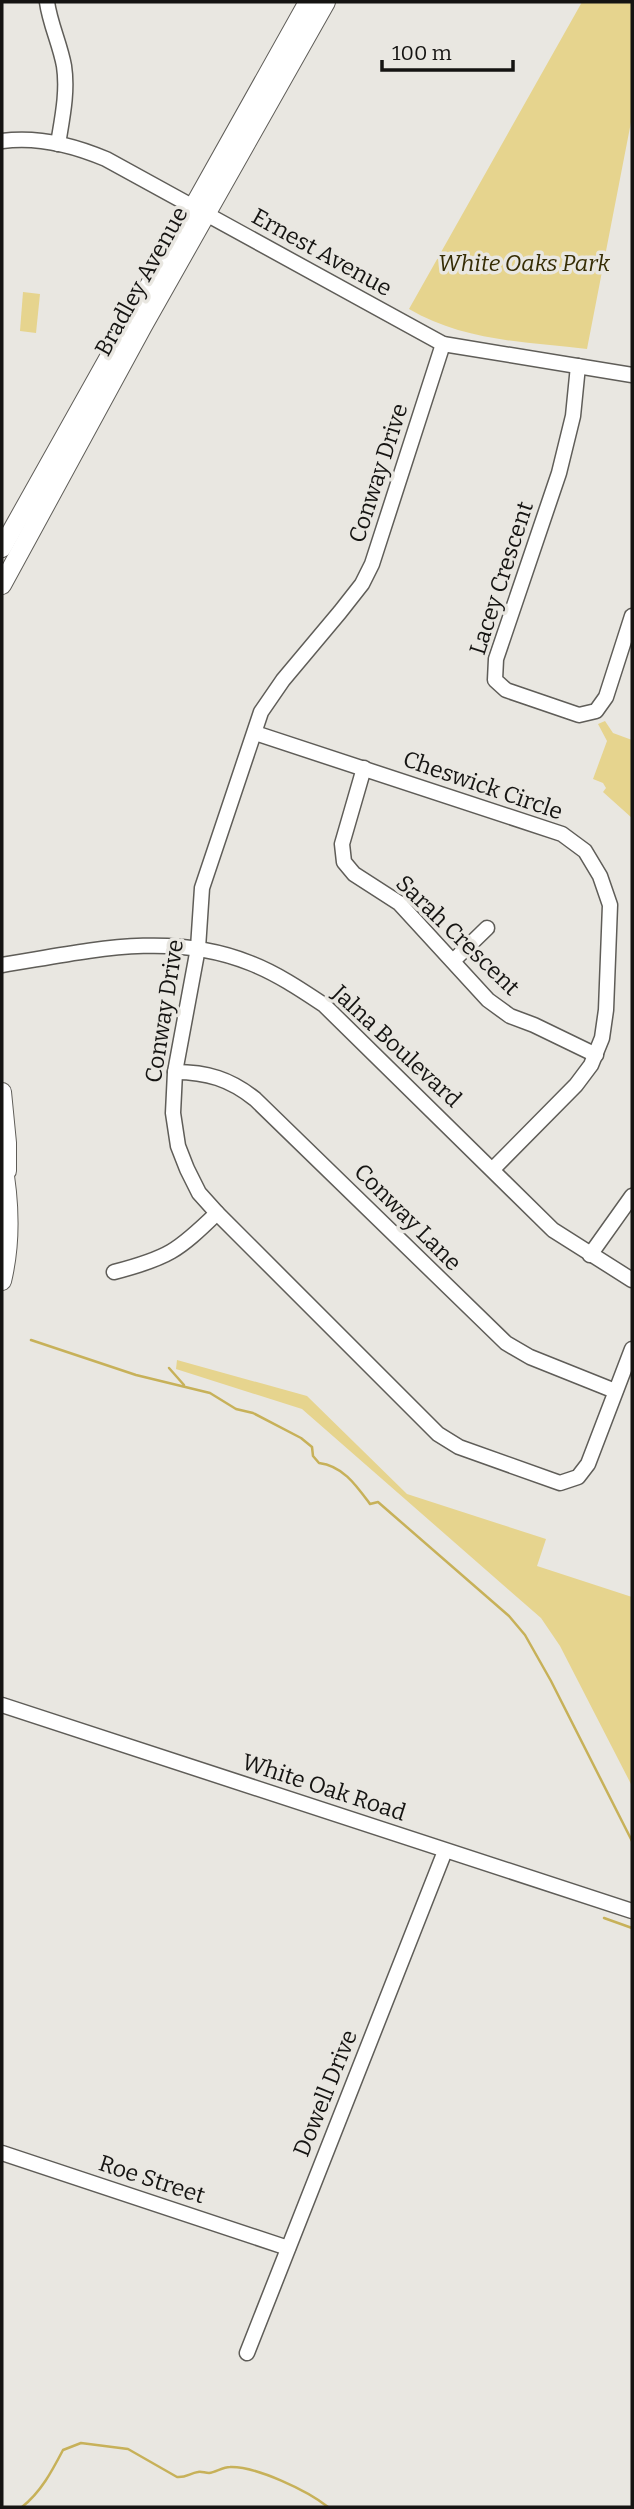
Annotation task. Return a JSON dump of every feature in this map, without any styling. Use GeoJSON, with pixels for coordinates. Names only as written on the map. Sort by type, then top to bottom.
{"type":"FeatureCollection","features":[{"type":"Feature","properties":{"kind":"main road","name":"Bradley Avenue"},"geometry":{"type":"LineString","coordinates":[[2,585],[308,2]]}},
{"type":"Feature","properties":{"kind":"main road","name":"Bradley Avenue"},"geometry":{"type":"LineString","coordinates":[[2,548],[199,211],[326,2]]}},
{"type":"Feature","properties":{"kind":"main road"},"geometry":{"type":"LineString","coordinates":[[2,1093],[7,1143],[9,1234],[2,1281]]}},
{"type":"Feature","properties":{"kind":"main road"},"geometry":{"type":"LineString","coordinates":[[2,1158],[7,1185]]}},
{"type":"Feature","properties":{"kind":"street"},"geometry":{"type":"LineString","coordinates":[[47,2],[51,26],[64,68],[64,106],[58,144]]}},
{"type":"Feature","properties":{"kind":"street","name":"Ernest Avenue"},"geometry":{"type":"LineString","coordinates":[[2,141],[40,140],[79,148],[106,159],[443,344],[632,375]]}},
{"type":"Feature","properties":{"kind":"street","name":"Conway Drive"},"geometry":{"type":"LineString","coordinates":[[443,344],[372,564],[362,583],[261,712],[202,888],[198,948],[175,1072],[173,1113],[178,1146],[200,1193],[217,1213],[438,1434],[459,1447],[560,1483],[578,1477],[588,1464],[632,1349]]}},
{"type":"Feature","properties":{"kind":"street","name":"Lacey Crescent"},"geometry":{"type":"LineString","coordinates":[[578,366],[573,416],[559,472],[496,659],[495,680],[506,690],[579,715],[597,711],[606,696],[632,616]]}},
{"type":"Feature","properties":{"kind":"street","name":"Cheswick Circle"},"geometry":{"type":"LineString","coordinates":[[255,733],[562,834],[584,851],[600,876],[610,905],[606,1010],[602,1038],[596,1055],[576,1085],[493,1169]]}},
{"type":"Feature","properties":{"kind":"street","name":"Sarah Crescent"},"geometry":{"type":"LineString","coordinates":[[364,768],[342,844],[344,862],[354,874],[399,903],[488,1000],[510,1016],[596,1055]]}},
{"type":"Feature","properties":{"kind":"street"},"geometry":{"type":"LineString","coordinates":[[453,961],[487,928]]}},
{"type":"Feature","properties":{"kind":"street","name":"Jalna Boulevard"},"geometry":{"type":"LineString","coordinates":[[2,965],[126,945],[198,948],[249,962],[287,981],[324,1005],[553,1230],[632,1280]]}},
{"type":"Feature","properties":{"kind":"street","name":"Conway Lane"},"geometry":{"type":"LineString","coordinates":[[175,1072],[214,1076],[236,1084],[255,1098],[506,1343],[530,1357],[615,1391]]}},
{"type":"Feature","properties":{"kind":"street"},"geometry":{"type":"LineString","coordinates":[[590,1255],[632,1196]]}},
{"type":"Feature","properties":{"kind":"street"},"geometry":{"type":"LineString","coordinates":[[114,1272],[170,1255],[217,1213]]}},
{"type":"Feature","properties":{"kind":"street","name":"White Oak Road"},"geometry":{"type":"LineString","coordinates":[[2,1705],[632,1911]]}},
{"type":"Feature","properties":{"kind":"street","name":"Dowell Drive"},"geometry":{"type":"LineString","coordinates":[[247,2353],[445,1851]]}},
{"type":"Feature","properties":{"kind":"street","name":"Roe Street"},"geometry":{"type":"LineString","coordinates":[[2,2153],[288,2248]]}},
{"type":"Feature","properties":{"kind":"green space","name":"White Oaks Park"},"geometry":{"type":"Polygon","coordinates":[[[582,2],[632,2],[632,117],[587,349],[473,334],[430,320],[409,309],[582,2]]]}},
{"type":"Feature","properties":{"kind":"green space"},"geometry":{"type":"Polygon","coordinates":[[[23,292],[40,294],[36,333],[20,331],[23,292]]]}},
{"type":"Feature","properties":{"kind":"green space"},"geometry":{"type":"Polygon","coordinates":[[[605,721],[613,733],[632,740],[632,818],[603,792],[606,788],[603,783],[593,779],[607,741],[598,724],[605,721]]]}},
{"type":"Feature","properties":{"kind":"green space"},"geometry":{"type":"Polygon","coordinates":[[[177,1360],[307,1396],[407,1494],[546,1539],[537,1566],[632,1597],[632,1786],[560,1646],[541,1618],[302,1409],[176,1369],[177,1360]]]}},
{"type":"Feature","properties":{"kind":"waterway"},"geometry":{"type":"LineString","coordinates":[[31,1340],[136,1375],[210,1393],[236,1409],[253,1413],[301,1438],[312,1447],[313,1456],[319,1463],[342,1472],[370,1504],[378,1502],[509,1616],[525,1635],[632,1841]]}},
{"type":"Feature","properties":{"kind":"waterway"},"geometry":{"type":"LineString","coordinates":[[169,1368],[184,1385]]}},
{"type":"Feature","properties":{"kind":"waterway"},"geometry":{"type":"LineString","coordinates":[[604,1918],[632,1928]]}},
{"type":"Feature","properties":{"kind":"waterway"},"geometry":{"type":"LineString","coordinates":[[22,2507],[40,2488],[63,2450],[81,2443],[128,2449],[177,2477],[199,2472],[209,2473],[227,2467],[253,2471],[295,2487],[328,2507]]}}]}
